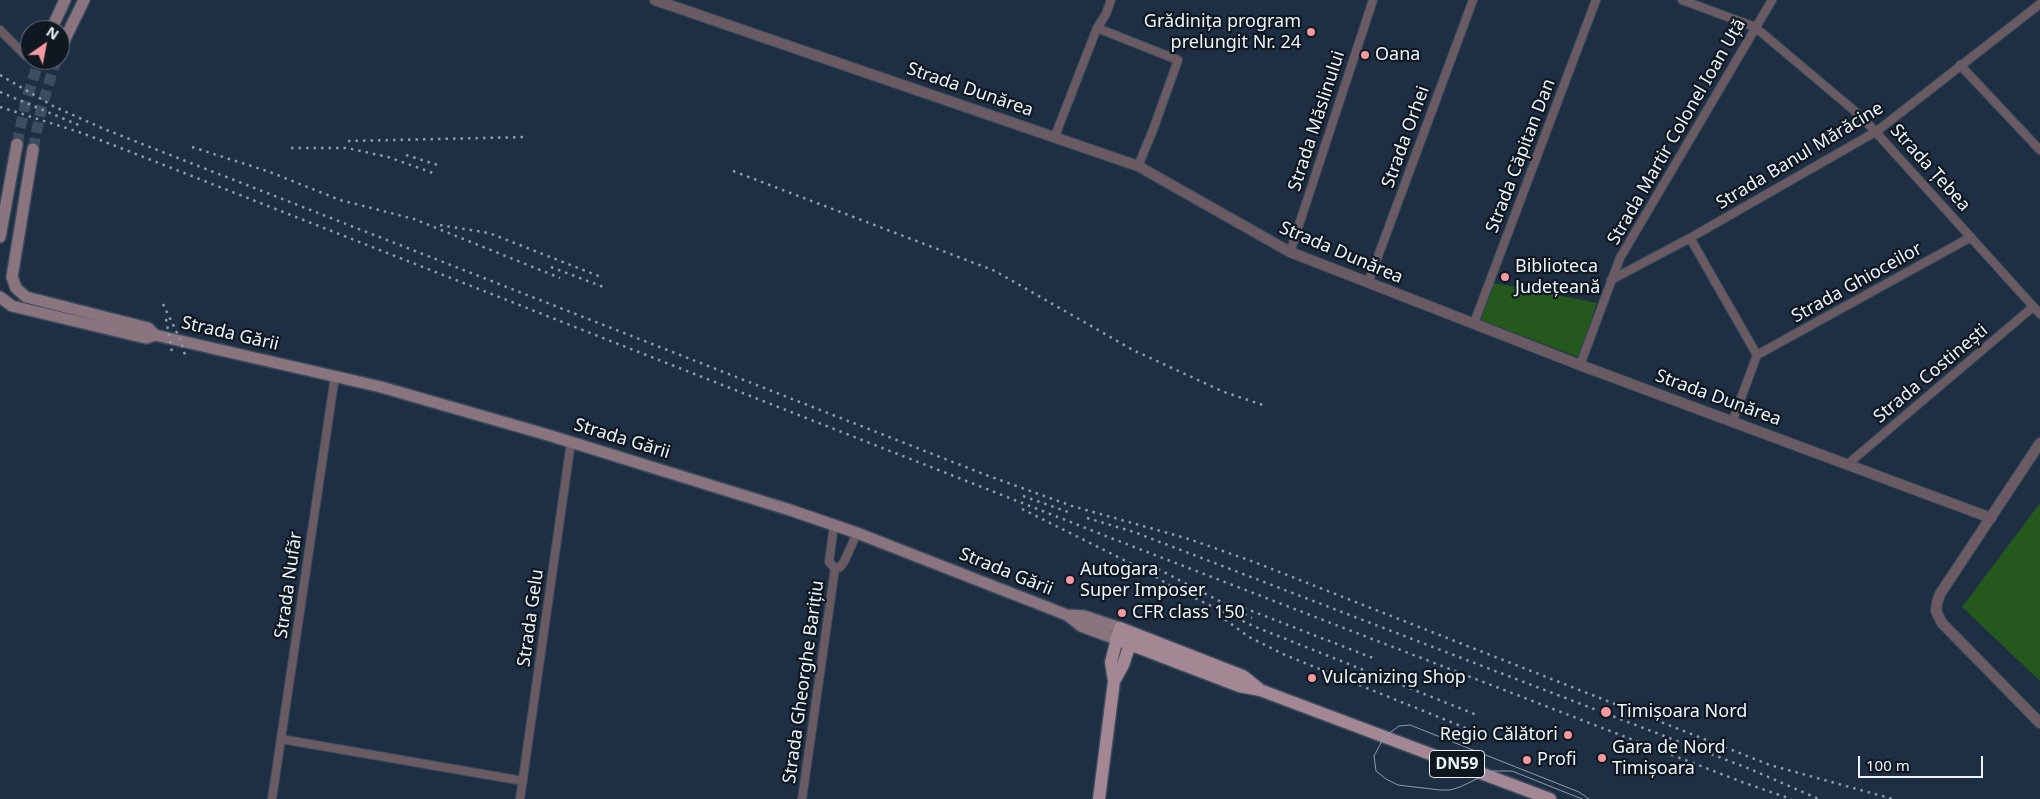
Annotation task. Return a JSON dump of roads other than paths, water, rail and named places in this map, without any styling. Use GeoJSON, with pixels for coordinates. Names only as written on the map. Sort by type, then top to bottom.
{"type":"FeatureCollection","features":[{"type":"Feature","properties":{"kind":"main road"},"geometry":{"type":"LineString","coordinates":[[56,20],[65,0]]}},
{"type":"Feature","properties":{"kind":"main road"},"geometry":{"type":"LineString","coordinates":[[70,29],[84,0]]}},
{"type":"Feature","properties":{"kind":"main road"},"geometry":{"type":"LineString","coordinates":[[0,237],[17,144]]}},
{"type":"Feature","properties":{"kind":"main road","name":"Strada Gării"},"geometry":{"type":"LineString","coordinates":[[33,149],[12,277],[16,288],[26,297],[148,328],[155,335]]}},
{"type":"Feature","properties":{"kind":"main road","name":"Strada Gării"},"geometry":{"type":"LineString","coordinates":[[0,297],[12,306],[146,338],[155,335],[335,376],[443,404],[740,493],[857,533],[1067,615],[1084,616],[1118,634],[1240,686],[1260,690],[1550,799]]}},
{"type":"Feature","properties":{"kind":"main road"},"geometry":{"type":"LineString","coordinates":[[1099,799],[1114,681],[1112,662],[1118,634]]}},
{"type":"Feature","properties":{"kind":"main road"},"geometry":{"type":"LineString","coordinates":[[1114,681],[1124,665],[1132,639]]}},
{"type":"Feature","properties":{"kind":"street","name":"Strada Dunărea"},"geometry":{"type":"LineString","coordinates":[[654,0],[1138,166],[1290,252],[1580,365],[1849,463],[1991,518]]}},
{"type":"Feature","properties":{"kind":"street"},"geometry":{"type":"LineString","coordinates":[[1055,136],[1096,28],[1112,0]]}},
{"type":"Feature","properties":{"kind":"street","name":"Strada Măslinului"},"geometry":{"type":"LineString","coordinates":[[1290,252],[1373,0]]}},
{"type":"Feature","properties":{"kind":"street","name":"Strada Orhei"},"geometry":{"type":"LineString","coordinates":[[1368,284],[1473,0]]}},
{"type":"Feature","properties":{"kind":"street","name":"Strada Căpitan Dan"},"geometry":{"type":"LineString","coordinates":[[1474,324],[1596,0]]}},
{"type":"Feature","properties":{"kind":"street","name":"Strada Țebea"},"geometry":{"type":"LineString","coordinates":[[1682,0],[1755,27],[1877,131],[2040,314]]}},
{"type":"Feature","properties":{"kind":"street","name":"Strada Martir Colonel Ioan Uță"},"geometry":{"type":"LineString","coordinates":[[1580,365],[1620,258],[1772,0]]}},
{"type":"Feature","properties":{"kind":"street","name":"Strada Banul Mărăcine"},"geometry":{"type":"LineString","coordinates":[[1611,280],[1690,238],[1877,131],[2040,1]]}},
{"type":"Feature","properties":{"kind":"street"},"geometry":{"type":"LineString","coordinates":[[1096,28],[1178,60],[1138,166]]}},
{"type":"Feature","properties":{"kind":"street"},"geometry":{"type":"LineString","coordinates":[[0,30],[20,50]]}},
{"type":"Feature","properties":{"kind":"street"},"geometry":{"type":"LineString","coordinates":[[1960,65],[2040,150]]}},
{"type":"Feature","properties":{"kind":"street","name":"Strada Ghioceilor"},"geometry":{"type":"LineString","coordinates":[[1757,355],[1972,236]]}},
{"type":"Feature","properties":{"kind":"street"},"geometry":{"type":"LineString","coordinates":[[1690,238],[1757,355],[1733,420]]}},
{"type":"Feature","properties":{"kind":"street","name":"Strada Costinești"},"geometry":{"type":"LineString","coordinates":[[1849,463],[2034,307]]}},
{"type":"Feature","properties":{"kind":"street","name":"Strada Nufăr"},"geometry":{"type":"LineString","coordinates":[[272,799],[335,376]]}},
{"type":"Feature","properties":{"kind":"street","name":"Strada Gelu"},"geometry":{"type":"LineString","coordinates":[[520,799],[571,442]]}},
{"type":"Feature","properties":{"kind":"street"},"geometry":{"type":"LineString","coordinates":[[2040,443],[1940,594],[1936,611],[1950,632],[2040,723]]}},
{"type":"Feature","properties":{"kind":"street","name":"Strada Gheorghe Barițiu"},"geometry":{"type":"LineString","coordinates":[[834,525],[829,562],[835,568]]}},
{"type":"Feature","properties":{"kind":"street","name":"Strada Gheorghe Barițiu"},"geometry":{"type":"LineString","coordinates":[[835,568],[840,567],[844,562],[857,533]]}},
{"type":"Feature","properties":{"kind":"street","name":"Strada Gheorghe Barițiu"},"geometry":{"type":"LineString","coordinates":[[802,799],[835,568]]}},
{"type":"Feature","properties":{"kind":"street"},"geometry":{"type":"LineString","coordinates":[[281,740],[523,781]]}},
{"type":"Feature","properties":{"kind":"tunnel"},"geometry":{"type":"LineString","coordinates":[[17,144],[26,101],[36,70]]}},
{"type":"Feature","properties":{"kind":"tunnel"},"geometry":{"type":"LineString","coordinates":[[33,149],[42,106],[53,70]]}},
{"type":"Feature","properties":{"kind":"tram line"},"geometry":{"type":"LineString","coordinates":[[1582,799],[1512,771],[1493,771],[1450,790],[1398,785],[1376,771],[1374,756],[1384,737],[1399,726],[1410,725],[1579,792],[1589,799]]}},
{"type":"Feature","properties":{"kind":"railway"},"geometry":{"type":"LineString","coordinates":[[0,75],[53,106],[104,129],[986,475],[1072,506],[1189,539],[1254,562],[1770,765],[1893,799]]}},
{"type":"Feature","properties":{"kind":"railway"},"geometry":{"type":"LineString","coordinates":[[0,92],[81,126]]}},
{"type":"Feature","properties":{"kind":"railway"},"geometry":{"type":"LineString","coordinates":[[0,107],[82,133],[1111,538],[1742,782],[1791,799]]}},
{"type":"Feature","properties":{"kind":"railway"},"geometry":{"type":"LineString","coordinates":[[348,141],[526,137]]}},
{"type":"Feature","properties":{"kind":"railway"},"geometry":{"type":"LineString","coordinates":[[192,147],[270,172],[340,200],[414,219],[560,278]]}},
{"type":"Feature","properties":{"kind":"railway"},"geometry":{"type":"LineString","coordinates":[[291,148],[347,148],[388,157],[436,174]]}},
{"type":"Feature","properties":{"kind":"railway"},"geometry":{"type":"LineString","coordinates":[[406,155],[441,166]]}},
{"type":"Feature","properties":{"kind":"railway"},"geometry":{"type":"LineString","coordinates":[[733,171],[995,271],[1133,350],[1224,392],[1266,406]]}},
{"type":"Feature","properties":{"kind":"railway"},"geometry":{"type":"LineString","coordinates":[[440,225],[489,233],[601,277]]}},
{"type":"Feature","properties":{"kind":"railway"},"geometry":{"type":"LineString","coordinates":[[551,267],[606,288]]}},
{"type":"Feature","properties":{"kind":"railway"},"geometry":{"type":"LineString","coordinates":[[163,304],[181,341],[185,355]]}},
{"type":"Feature","properties":{"kind":"railway"},"geometry":{"type":"LineString","coordinates":[[166,319],[172,352]]}},
{"type":"Feature","properties":{"kind":"railway"},"geometry":{"type":"LineString","coordinates":[[1023,496],[1068,512]]}},
{"type":"Feature","properties":{"kind":"railway"},"geometry":{"type":"LineString","coordinates":[[1022,509],[1146,571],[1176,589],[1253,626],[1477,715]]}},
{"type":"Feature","properties":{"kind":"railway"},"geometry":{"type":"LineString","coordinates":[[1087,518],[1134,532],[1750,769],[1819,799]]}},
{"type":"Feature","properties":{"kind":"railway"},"geometry":{"type":"LineString","coordinates":[[1158,569],[1252,618]]}},
{"type":"Feature","properties":{"kind":"railway"},"geometry":{"type":"LineString","coordinates":[[1244,608],[1373,658]]}},
{"type":"Feature","properties":{"kind":"railway"},"geometry":{"type":"LineString","coordinates":[[1219,615],[1249,637],[1285,655],[1483,735]]}},
{"type":"Feature","properties":{"kind":"place","name":"Grădinița program prelungit Nr. 24"},"geometry":{"type":"Point","coordinates":[1311,32]}},
{"type":"Feature","properties":{"kind":"place","name":"Oana"},"geometry":{"type":"Point","coordinates":[1365,55]}},
{"type":"Feature","properties":{"kind":"place","name":"Biblioteca Județeană"},"geometry":{"type":"Point","coordinates":[1505,277]}},
{"type":"Feature","properties":{"kind":"place","name":"Autogara Super Imposer"},"geometry":{"type":"Point","coordinates":[1070,580]}},
{"type":"Feature","properties":{"kind":"place","name":"CFR class 150"},"geometry":{"type":"Point","coordinates":[1122,613]}},
{"type":"Feature","properties":{"kind":"place","name":"Vulcanizing Shop"},"geometry":{"type":"Point","coordinates":[1312,678]}},
{"type":"Feature","properties":{"kind":"place","name":"Timișoara Nord"},"geometry":{"type":"Point","coordinates":[1606,712]}},
{"type":"Feature","properties":{"kind":"place","name":"Regio Călători"},"geometry":{"type":"Point","coordinates":[1568,735]}},
{"type":"Feature","properties":{"kind":"place","name":"Gara de Nord Timișoara"},"geometry":{"type":"Point","coordinates":[1602,758]}},
{"type":"Feature","properties":{"kind":"place","name":"Profi"},"geometry":{"type":"Point","coordinates":[1527,760]}}]}
